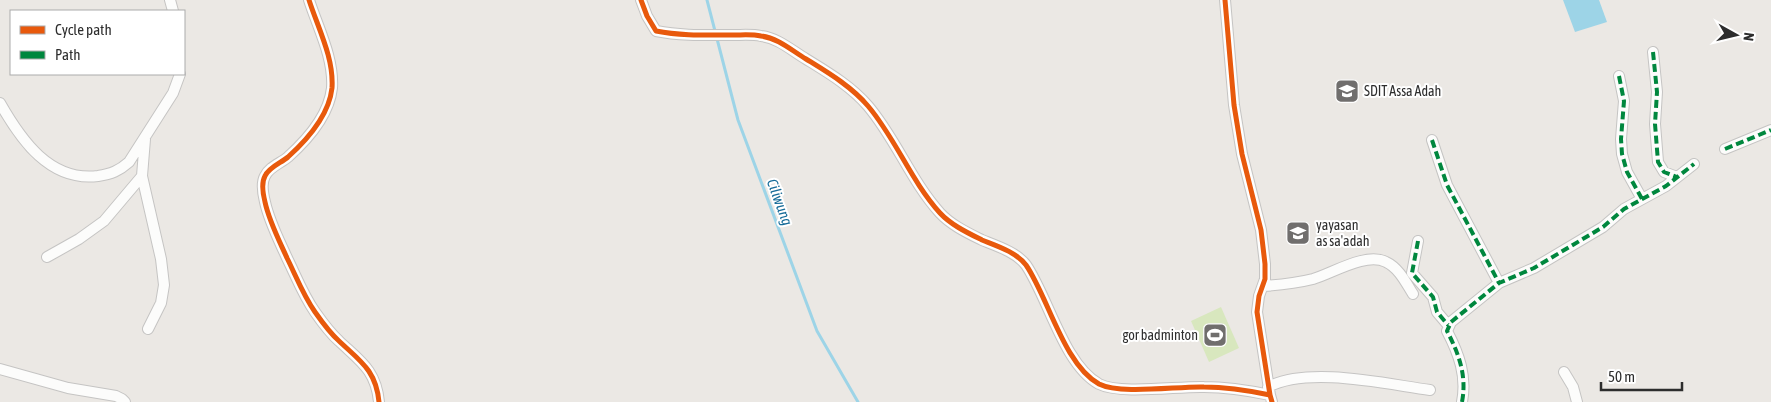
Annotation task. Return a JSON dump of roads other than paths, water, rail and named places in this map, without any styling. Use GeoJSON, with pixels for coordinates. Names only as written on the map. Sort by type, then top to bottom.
{"type":"FeatureCollection","features":[{"type":"Feature","properties":{"kind":"street"},"geometry":{"type":"LineString","coordinates":[[310,0],[329,60],[332,74],[331,90],[324,114],[313,130],[292,153],[265,175],[263,185],[265,202],[278,238],[314,312],[330,333],[368,368],[376,384],[379,402]]}},
{"type":"Feature","properties":{"kind":"street"},"geometry":{"type":"LineString","coordinates":[[641,0],[647,16],[656,31],[672,35],[762,36],[782,43],[830,74],[859,97],[875,115],[915,179],[941,214],[963,230],[1018,257],[1026,266],[1056,328],[1070,352],[1081,368],[1093,380],[1102,385],[1140,389],[1203,387],[1270,395],[1290,379],[1318,377],[1430,390]]}},
{"type":"Feature","properties":{"kind":"street"},"geometry":{"type":"LineString","coordinates":[[1225,0],[1234,105],[1242,154],[1261,230],[1265,264],[1263,286],[1259,296],[1257,312],[1270,395]]}},
{"type":"Feature","properties":{"kind":"street"},"geometry":{"type":"LineString","coordinates":[[1652,52],[1657,92],[1655,124],[1658,162],[1664,172],[1677,177]]}},
{"type":"Feature","properties":{"kind":"street"},"geometry":{"type":"LineString","coordinates":[[0,103],[20,136],[35,154],[57,169],[77,176],[103,175],[121,170],[129,162],[173,93],[180,75]]}},
{"type":"Feature","properties":{"kind":"street"},"geometry":{"type":"LineString","coordinates":[[1619,76],[1624,101],[1621,140],[1622,154],[1627,172],[1642,198]]}},
{"type":"Feature","properties":{"kind":"street"},"geometry":{"type":"LineString","coordinates":[[1725,149],[1771,130]]}},
{"type":"Feature","properties":{"kind":"street"},"geometry":{"type":"LineString","coordinates":[[145,138],[142,176],[161,259],[164,285],[161,303],[148,329]]}},
{"type":"Feature","properties":{"kind":"street"},"geometry":{"type":"LineString","coordinates":[[1432,140],[1447,185],[1499,284]]}},
{"type":"Feature","properties":{"kind":"street"},"geometry":{"type":"LineString","coordinates":[[1462,402],[1464,378],[1447,331],[1448,325],[1454,318],[1499,284],[1528,271],[1603,227],[1624,209],[1666,186],[1694,164]]}},
{"type":"Feature","properties":{"kind":"street"},"geometry":{"type":"LineString","coordinates":[[47,258],[104,221],[142,176]]}},
{"type":"Feature","properties":{"kind":"street"},"geometry":{"type":"LineString","coordinates":[[1418,241],[1412,273],[1433,297],[1436,312],[1448,325]]}},
{"type":"Feature","properties":{"kind":"street"},"geometry":{"type":"LineString","coordinates":[[1263,286],[1313,279],[1352,264],[1372,259],[1386,262],[1395,269],[1413,294]]}},
{"type":"Feature","properties":{"kind":"street"},"geometry":{"type":"LineString","coordinates":[[0,369],[60,386],[116,396],[122,398],[125,402]]}},
{"type":"Feature","properties":{"kind":"street"},"geometry":{"type":"LineString","coordinates":[[1564,372],[1573,387],[1577,402]]}},
{"type":"Feature","properties":{"kind":"water"},"geometry":{"type":"Polygon","coordinates":[[[1563,0],[1599,0],[1607,22],[1575,32],[1563,0]]]}},
{"type":"Feature","properties":{"kind":"waterway","name":"Ciliwung"},"geometry":{"type":"LineString","coordinates":[[707,0],[738,120],[817,331],[858,402]]}},
{"type":"Feature","properties":{"kind":"place","name":"SDIT Assa Adah"},"geometry":{"type":"Point","coordinates":[1347,91]}},
{"type":"Feature","properties":{"kind":"place","name":"yayasan as sa'adah"},"geometry":{"type":"Point","coordinates":[1298,233]}},
{"type":"Feature","properties":{"kind":"place","name":"gor badminton"},"geometry":{"type":"Point","coordinates":[1215,335]}}]}
